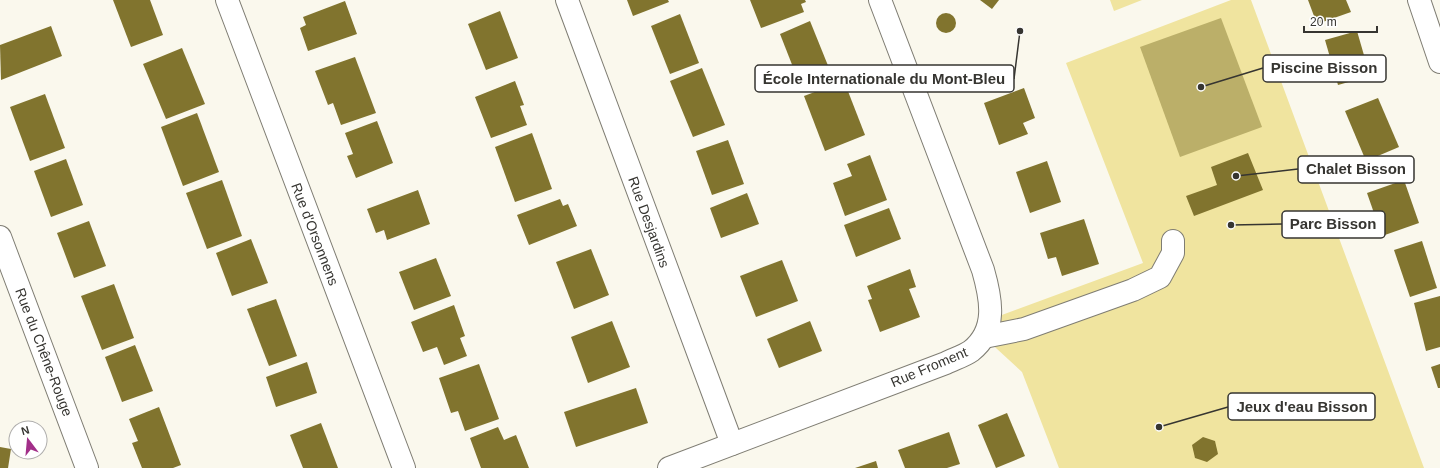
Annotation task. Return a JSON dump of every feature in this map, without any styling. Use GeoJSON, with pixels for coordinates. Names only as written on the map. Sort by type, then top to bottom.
{"type":"FeatureCollection","features":[{"type":"Feature","properties":{"kind":"street","name":"Rue d'Orsonnens"},"geometry":{"type":"LineString","coordinates":[[227,0],[404,468]]}},
{"type":"Feature","properties":{"kind":"street","name":"Rue Desjardins"},"geometry":{"type":"LineString","coordinates":[[567,0],[732,444]]}},
{"type":"Feature","properties":{"kind":"street","name":"Rue Froment"},"geometry":{"type":"LineString","coordinates":[[669,468],[946,363],[971,351],[984,337],[991,319],[990,294],[983,270],[880,0]]}},
{"type":"Feature","properties":{"kind":"street"},"geometry":{"type":"LineString","coordinates":[[1419,0],[1440,62]]}},
{"type":"Feature","properties":{"kind":"street","name":"Rue du Chêne-Rouge"},"geometry":{"type":"LineString","coordinates":[[0,236],[87,468]]}},
{"type":"Feature","properties":{"kind":"street"},"geometry":{"type":"LineString","coordinates":[[984,337],[1024,329],[1133,290],[1160,277],[1174,253],[1173,241]]}},
{"type":"Feature","properties":{"kind":"shaded area"},"geometry":{"type":"Polygon","coordinates":[[[1110,0],[1142,0],[1114,11],[1110,0]]]}},
{"type":"Feature","properties":{"kind":"shaded area"},"geometry":{"type":"Polygon","coordinates":[[[1231,0],[1251,0],[1424,468],[1059,468],[1022,372],[984,337],[991,319],[1143,263],[1066,63],[1231,0]]]}},
{"type":"Feature","properties":{"kind":"shaded area"},"geometry":{"type":"Polygon","coordinates":[[[1221,18],[1262,127],[1180,157],[1140,47],[1221,18]]]}},
{"type":"Feature","properties":{"kind":"building"},"geometry":{"type":"Polygon","coordinates":[[[113,0],[150,0],[163,35],[131,47],[113,0]]]}},
{"type":"Feature","properties":{"kind":"building"},"geometry":{"type":"Polygon","coordinates":[[[627,0],[668,0],[669,2],[633,16],[627,0]]]}},
{"type":"Feature","properties":{"kind":"building"},"geometry":{"type":"Polygon","coordinates":[[[750,0],[805,0],[806,2],[801,4],[804,12],[761,28],[750,0]]]}},
{"type":"Feature","properties":{"kind":"building"},"geometry":{"type":"Polygon","coordinates":[[[980,0],[999,0],[992,9],[980,0]]]}},
{"type":"Feature","properties":{"kind":"building"},"geometry":{"type":"Polygon","coordinates":[[[1308,0],[1346,0],[1351,12],[1317,24],[1308,0]]]}},
{"type":"Feature","properties":{"kind":"building"},"geometry":{"type":"Polygon","coordinates":[[[345,1],[357,34],[308,51],[300,28],[306,25],[303,17],[345,1]]]}},
{"type":"Feature","properties":{"kind":"building"},"geometry":{"type":"Polygon","coordinates":[[[500,11],[518,58],[486,70],[468,24],[500,11]]]}},
{"type":"Feature","properties":{"kind":"building"},"geometry":{"type":"Polygon","coordinates":[[[942,13],[950,13],[956,19],[956,27],[950,33],[942,33],[936,27],[936,19],[942,13]]]}},
{"type":"Feature","properties":{"kind":"building"},"geometry":{"type":"Polygon","coordinates":[[[680,14],[699,63],[670,74],[651,26],[680,14]]]}},
{"type":"Feature","properties":{"kind":"building"},"geometry":{"type":"Polygon","coordinates":[[[810,21],[833,78],[802,90],[780,34],[810,21]]]}},
{"type":"Feature","properties":{"kind":"building"},"geometry":{"type":"Polygon","coordinates":[[[51,26],[62,56],[1,80],[0,45],[51,26]]]}},
{"type":"Feature","properties":{"kind":"building"},"geometry":{"type":"Polygon","coordinates":[[[1357,31],[1370,76],[1338,85],[1325,40],[1357,31]]]}},
{"type":"Feature","properties":{"kind":"building"},"geometry":{"type":"Polygon","coordinates":[[[182,48],[205,104],[166,119],[143,64],[182,48]]]}},
{"type":"Feature","properties":{"kind":"building"},"geometry":{"type":"Polygon","coordinates":[[[355,57],[376,113],[341,125],[333,103],[328,105],[315,71],[355,57]]]}},
{"type":"Feature","properties":{"kind":"building"},"geometry":{"type":"Polygon","coordinates":[[[702,68],[725,125],[693,137],[670,81],[702,68]]]}},
{"type":"Feature","properties":{"kind":"building"},"geometry":{"type":"Polygon","coordinates":[[[515,81],[524,105],[520,106],[527,125],[491,138],[475,97],[515,81]]]}},
{"type":"Feature","properties":{"kind":"building"},"geometry":{"type":"Polygon","coordinates":[[[844,81],[865,135],[825,151],[804,96],[844,81]]]}},
{"type":"Feature","properties":{"kind":"building"},"geometry":{"type":"Polygon","coordinates":[[[1024,88],[1035,118],[1023,123],[1028,134],[999,145],[984,103],[1024,88]]]}},
{"type":"Feature","properties":{"kind":"building"},"geometry":{"type":"Polygon","coordinates":[[[45,94],[65,148],[30,161],[10,107],[45,94]]]}},
{"type":"Feature","properties":{"kind":"building"},"geometry":{"type":"Polygon","coordinates":[[[1378,98],[1399,147],[1366,161],[1345,111],[1378,98]]]}},
{"type":"Feature","properties":{"kind":"building"},"geometry":{"type":"Polygon","coordinates":[[[197,113],[219,172],[183,186],[161,127],[197,113]]]}},
{"type":"Feature","properties":{"kind":"building"},"geometry":{"type":"Polygon","coordinates":[[[377,121],[393,163],[356,178],[347,156],[353,154],[345,133],[377,121]]]}},
{"type":"Feature","properties":{"kind":"building"},"geometry":{"type":"Polygon","coordinates":[[[532,133],[552,189],[515,202],[495,147],[532,133]]]}},
{"type":"Feature","properties":{"kind":"building"},"geometry":{"type":"Polygon","coordinates":[[[728,140],[744,184],[712,195],[696,151],[728,140]]]}},
{"type":"Feature","properties":{"kind":"building"},"geometry":{"type":"Polygon","coordinates":[[[1248,153],[1263,190],[1194,216],[1186,196],[1217,185],[1211,167],[1248,153]]]}},
{"type":"Feature","properties":{"kind":"building"},"geometry":{"type":"Polygon","coordinates":[[[870,155],[887,200],[845,216],[833,183],[852,176],[847,164],[870,155]]]}},
{"type":"Feature","properties":{"kind":"building"},"geometry":{"type":"Polygon","coordinates":[[[66,159],[83,205],[51,217],[34,171],[66,159]]]}},
{"type":"Feature","properties":{"kind":"building"},"geometry":{"type":"Polygon","coordinates":[[[1047,161],[1061,202],[1030,213],[1016,172],[1047,161]]]}},
{"type":"Feature","properties":{"kind":"building"},"geometry":{"type":"Polygon","coordinates":[[[222,180],[242,236],[207,249],[186,193],[222,180]]]}},
{"type":"Feature","properties":{"kind":"building"},"geometry":{"type":"Polygon","coordinates":[[[1404,180],[1419,223],[1382,236],[1367,193],[1404,180]]]}},
{"type":"Feature","properties":{"kind":"building"},"geometry":{"type":"Polygon","coordinates":[[[418,190],[430,224],[387,240],[384,230],[376,233],[367,209],[418,190]]]}},
{"type":"Feature","properties":{"kind":"building"},"geometry":{"type":"Polygon","coordinates":[[[747,193],[759,224],[721,238],[710,208],[747,193]]]}},
{"type":"Feature","properties":{"kind":"building"},"geometry":{"type":"Polygon","coordinates":[[[560,199],[563,206],[568,204],[577,226],[529,245],[517,215],[560,199]]]}},
{"type":"Feature","properties":{"kind":"building"},"geometry":{"type":"Polygon","coordinates":[[[889,208],[901,239],[856,257],[844,225],[889,208]]]}},
{"type":"Feature","properties":{"kind":"building"},"geometry":{"type":"Polygon","coordinates":[[[1084,219],[1099,264],[1062,276],[1056,257],[1048,259],[1040,233],[1084,219]]]}},
{"type":"Feature","properties":{"kind":"building"},"geometry":{"type":"Polygon","coordinates":[[[89,221],[106,266],[74,278],[57,233],[89,221]]]}},
{"type":"Feature","properties":{"kind":"building"},"geometry":{"type":"Polygon","coordinates":[[[251,239],[268,283],[232,296],[216,253],[251,239]]]}},
{"type":"Feature","properties":{"kind":"building"},"geometry":{"type":"Polygon","coordinates":[[[1422,241],[1437,288],[1410,297],[1394,250],[1422,241]]]}},
{"type":"Feature","properties":{"kind":"building"},"geometry":{"type":"Polygon","coordinates":[[[591,249],[609,295],[574,309],[556,262],[591,249]]]}},
{"type":"Feature","properties":{"kind":"building"},"geometry":{"type":"Polygon","coordinates":[[[436,258],[451,296],[414,310],[399,272],[436,258]]]}},
{"type":"Feature","properties":{"kind":"building"},"geometry":{"type":"Polygon","coordinates":[[[782,260],[798,301],[756,317],[740,276],[782,260]]]}},
{"type":"Feature","properties":{"kind":"building"},"geometry":{"type":"Polygon","coordinates":[[[910,269],[916,287],[909,289],[920,317],[880,332],[868,300],[872,299],[867,286],[910,269]]]}},
{"type":"Feature","properties":{"kind":"building"},"geometry":{"type":"Polygon","coordinates":[[[114,284],[134,338],[102,350],[81,296],[114,284]]]}},
{"type":"Feature","properties":{"kind":"building"},"geometry":{"type":"Polygon","coordinates":[[[1440,296],[1440,347],[1426,351],[1414,303],[1440,296]]]}},
{"type":"Feature","properties":{"kind":"building"},"geometry":{"type":"Polygon","coordinates":[[[276,299],[297,356],[269,366],[247,309],[276,299]]]}},
{"type":"Feature","properties":{"kind":"building"},"geometry":{"type":"Polygon","coordinates":[[[454,305],[465,336],[460,338],[467,356],[444,365],[437,347],[423,352],[411,322],[454,305]]]}},
{"type":"Feature","properties":{"kind":"building"},"geometry":{"type":"Polygon","coordinates":[[[612,321],[630,367],[588,383],[571,337],[612,321]]]}},
{"type":"Feature","properties":{"kind":"building"},"geometry":{"type":"Polygon","coordinates":[[[810,321],[822,351],[779,368],[767,339],[810,321]]]}},
{"type":"Feature","properties":{"kind":"building"},"geometry":{"type":"Polygon","coordinates":[[[135,345],[153,391],[122,402],[105,357],[135,345]]]}},
{"type":"Feature","properties":{"kind":"building"},"geometry":{"type":"Polygon","coordinates":[[[307,362],[317,393],[276,407],[266,377],[307,362]]]}},
{"type":"Feature","properties":{"kind":"building"},"geometry":{"type":"Polygon","coordinates":[[[479,364],[499,419],[465,431],[458,411],[451,413],[439,378],[479,364]]]}},
{"type":"Feature","properties":{"kind":"building"},"geometry":{"type":"Polygon","coordinates":[[[1440,364],[1440,388],[1438,388],[1431,367],[1440,364]]]}},
{"type":"Feature","properties":{"kind":"building"},"geometry":{"type":"Polygon","coordinates":[[[636,388],[648,423],[576,447],[564,412],[636,388]]]}},
{"type":"Feature","properties":{"kind":"building"},"geometry":{"type":"Polygon","coordinates":[[[159,407],[181,465],[173,468],[142,468],[132,443],[138,441],[129,419],[159,407]]]}},
{"type":"Feature","properties":{"kind":"building"},"geometry":{"type":"Polygon","coordinates":[[[1007,413],[1025,456],[996,468],[978,425],[1007,413]]]}},
{"type":"Feature","properties":{"kind":"building"},"geometry":{"type":"Polygon","coordinates":[[[321,423],[338,468],[303,468],[290,435],[321,423]]]}},
{"type":"Feature","properties":{"kind":"building"},"geometry":{"type":"Polygon","coordinates":[[[498,427],[504,440],[516,435],[529,468],[481,468],[470,438],[498,427]]]}},
{"type":"Feature","properties":{"kind":"building"},"geometry":{"type":"Polygon","coordinates":[[[949,432],[960,464],[947,468],[905,468],[898,450],[949,432]]]}},
{"type":"Feature","properties":{"kind":"building"},"geometry":{"type":"Polygon","coordinates":[[[1203,437],[1215,441],[1218,454],[1207,462],[1195,458],[1192,445],[1203,437]]]}},
{"type":"Feature","properties":{"kind":"building"},"geometry":{"type":"Polygon","coordinates":[[[0,447],[8,448],[8,460],[9,460],[8,468],[0,468],[0,447]]]}},
{"type":"Feature","properties":{"kind":"building"},"geometry":{"type":"Polygon","coordinates":[[[876,461],[878,468],[855,468],[876,461]]]}},
{"type":"Feature","properties":{"kind":"place","name":"École Internationale du Mont-Bleu"},"geometry":{"type":"Point","coordinates":[1020,31]}},
{"type":"Feature","properties":{"kind":"place","name":"Piscine Bisson"},"geometry":{"type":"Point","coordinates":[1201,87]}},
{"type":"Feature","properties":{"kind":"place","name":"Chalet Bisson"},"geometry":{"type":"Point","coordinates":[1236,176]}},
{"type":"Feature","properties":{"kind":"place","name":"Parc Bisson"},"geometry":{"type":"Point","coordinates":[1231,225]}},
{"type":"Feature","properties":{"kind":"place","name":"Jeux d'eau Bisson"},"geometry":{"type":"Point","coordinates":[1159,427]}}]}
